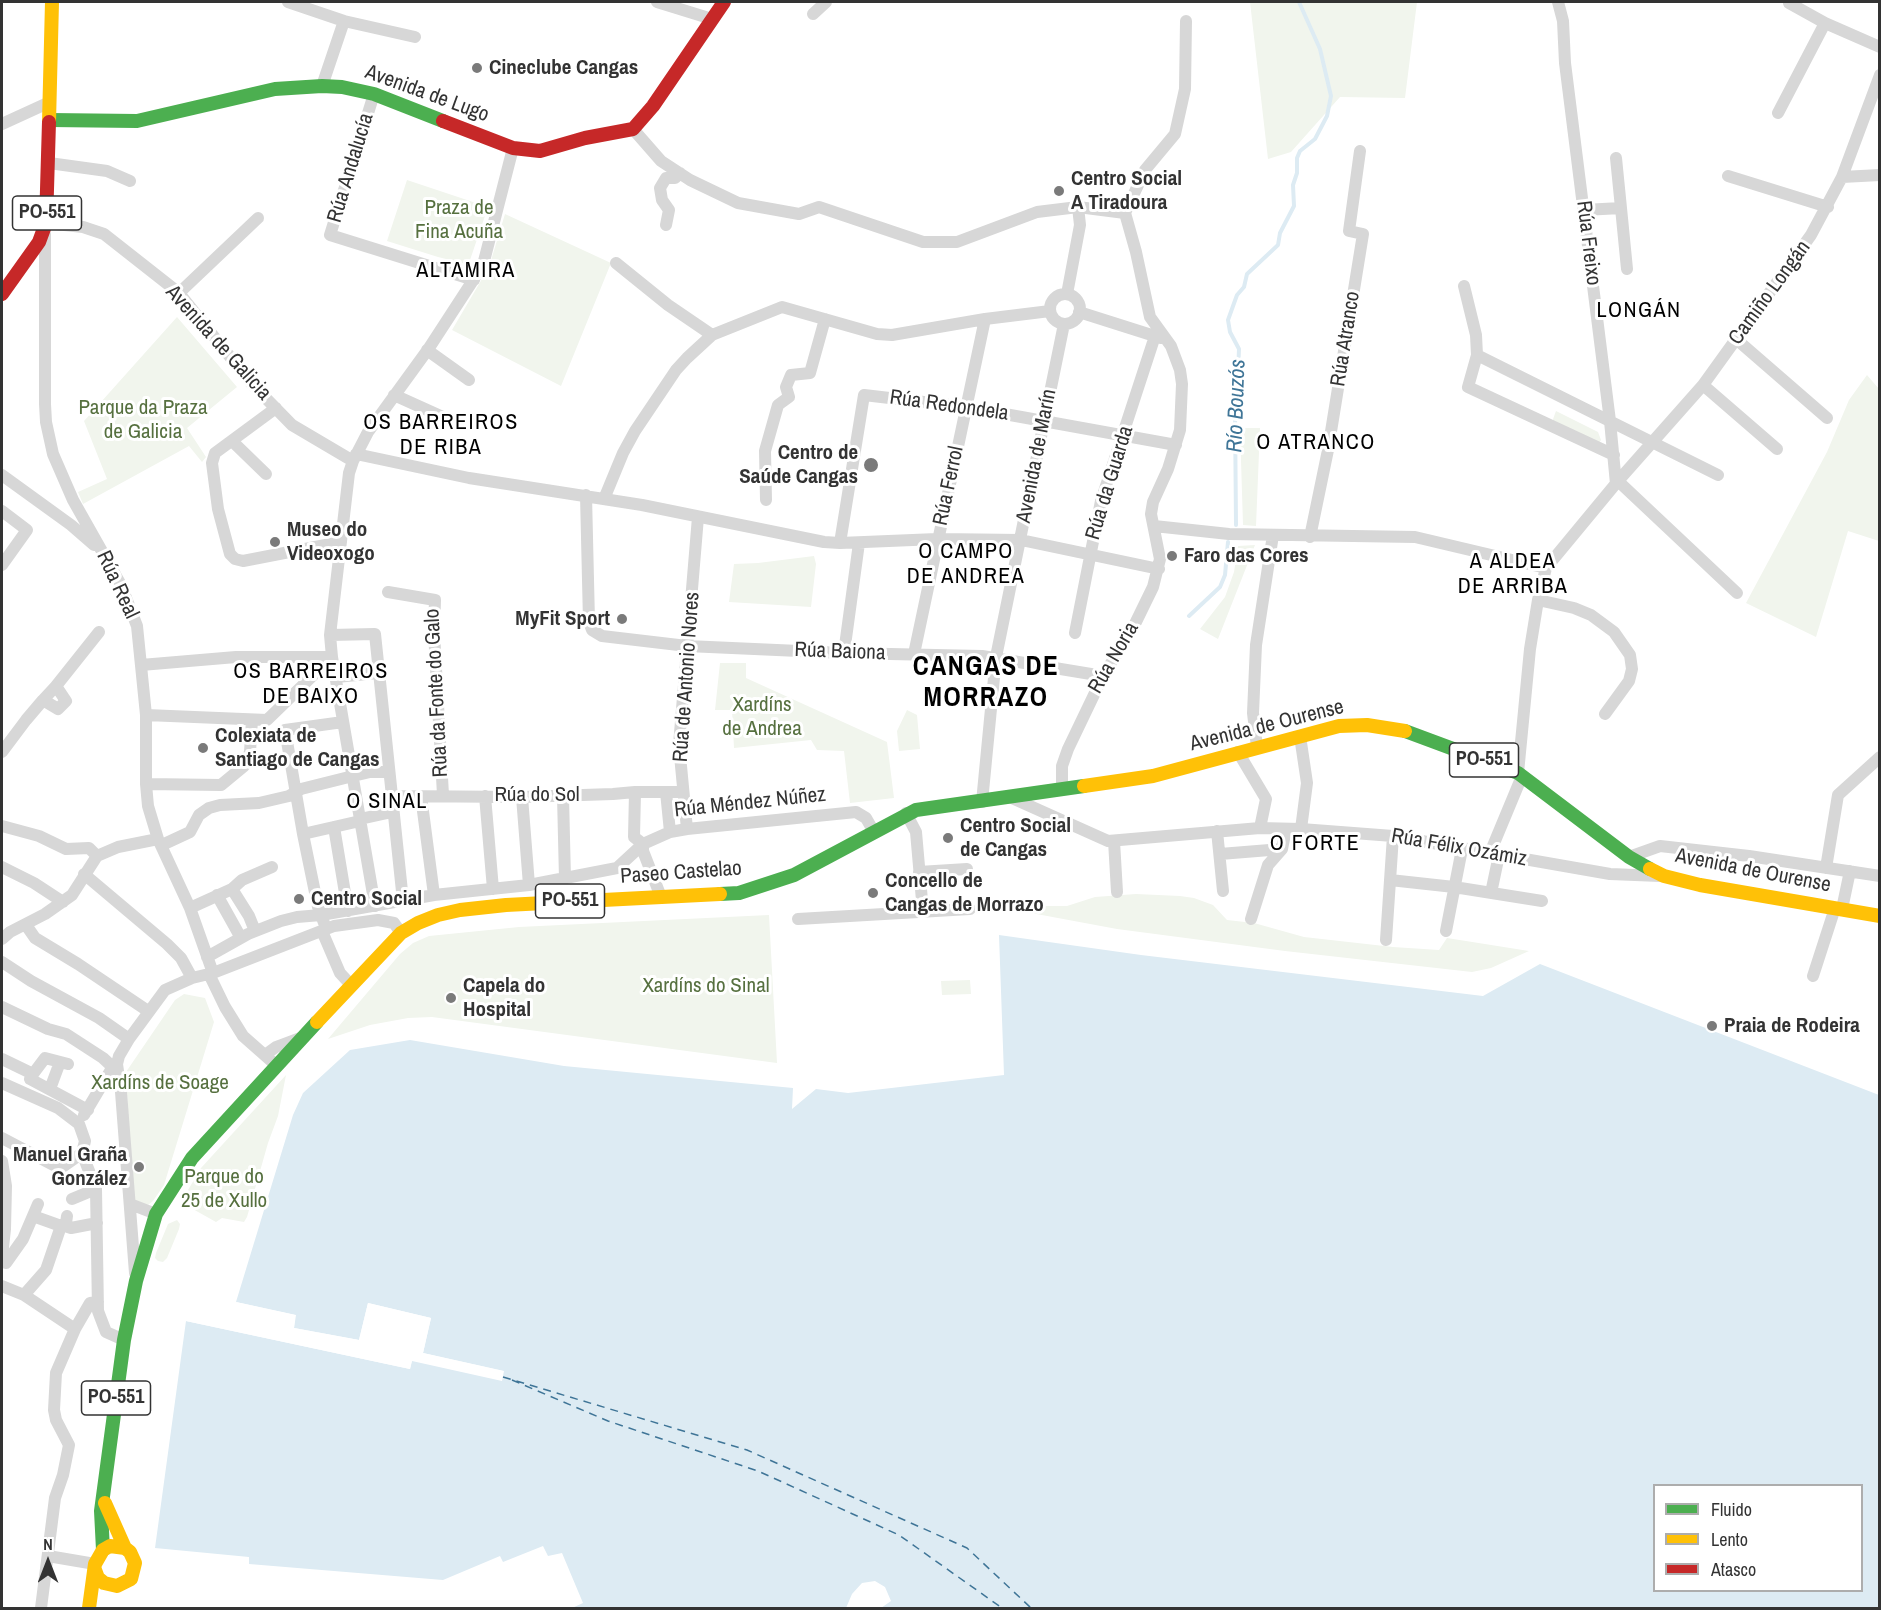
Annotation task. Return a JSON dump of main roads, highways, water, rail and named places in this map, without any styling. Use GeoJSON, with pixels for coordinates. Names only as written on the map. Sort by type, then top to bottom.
{"type":"FeatureCollection","features":[{"type":"Feature","properties":{"kind":"main road","name":"PO-551"},"geometry":{"type":"LineString","coordinates":[[2,294],[39,242],[45,227],[49,163],[52,2]]}},
{"type":"Feature","properties":{"kind":"main road","name":"Avenida de Lugo"},"geometry":{"type":"LineString","coordinates":[[50,120],[137,121],[275,89],[342,87],[374,94],[513,148],[540,151],[585,138],[633,129],[653,106],[724,2]]}},
{"type":"Feature","properties":{"kind":"main road","name":"Avenida de Ourense"},"geometry":{"type":"LineString","coordinates":[[911,812],[1153,776],[1339,726],[1367,725],[1403,730],[1520,774],[1629,857],[1664,876],[1700,885],[1880,916]]}},
{"type":"Feature","properties":{"kind":"main road","name":"Paseo Castelao"},"geometry":{"type":"LineString","coordinates":[[103,1499],[124,1340],[140,1265],[156,1214],[192,1158],[401,933],[428,919],[460,910],[506,905],[738,893],[777,882],[911,812]]}},
{"type":"Feature","properties":{"kind":"main road","name":"PO-551"},"geometry":{"type":"LineString","coordinates":[[103,1499],[101,1511],[103,1550]]}},
{"type":"Feature","properties":{"kind":"main road"},"geometry":{"type":"LineString","coordinates":[[96,1608],[112,1586],[127,1582],[134,1574],[135,1563],[125,1548],[103,1499]]}},
{"type":"Feature","properties":{"kind":"main road"},"geometry":{"type":"LineString","coordinates":[[89,1608],[95,1567],[103,1550],[110,1546],[125,1548]]}},
{"type":"Feature","properties":{"kind":"main road"},"geometry":{"type":"LineString","coordinates":[[95,1567],[98,1578],[112,1586]]}},
{"type":"Feature","properties":{"kind":"waterway","name":"Río Bouzós"},"geometry":{"type":"LineString","coordinates":[[1236,525],[1235,411],[1232,385],[1238,373],[1239,349],[1230,332],[1228,320],[1237,295],[1244,287],[1247,274],[1278,245],[1280,233],[1294,206],[1293,185],[1297,173],[1297,158],[1300,151],[1315,139],[1327,116],[1331,96],[1320,49],[1299,2]]}},
{"type":"Feature","properties":{"kind":"waterway","name":"Río Bouzós"},"geometry":{"type":"LineString","coordinates":[[1189,616],[1220,587],[1225,575],[1228,542]]}},
{"type":"Feature","properties":{"kind":"place","name":"Cineclube Cangas"},"geometry":{"type":"Point","coordinates":[477,68]}},
{"type":"Feature","properties":{"kind":"place","name":"Centro Social A Tiradoura"},"geometry":{"type":"Point","coordinates":[1059,191]}},
{"type":"Feature","properties":{"kind":"place","name":"Centro de Saúde Cangas"},"geometry":{"type":"Point","coordinates":[871,465]}},
{"type":"Feature","properties":{"kind":"place","name":"Museo do Videoxogo"},"geometry":{"type":"Point","coordinates":[275,542]}},
{"type":"Feature","properties":{"kind":"place","name":"Faro das Cores"},"geometry":{"type":"Point","coordinates":[1172,556]}},
{"type":"Feature","properties":{"kind":"place","name":"MyFit Sport"},"geometry":{"type":"Point","coordinates":[622,619]}},
{"type":"Feature","properties":{"kind":"place","name":"Colexiata de Santiago de Cangas"},"geometry":{"type":"Point","coordinates":[203,748]}},
{"type":"Feature","properties":{"kind":"place","name":"Centro Social de Cangas"},"geometry":{"type":"Point","coordinates":[948,838]}},
{"type":"Feature","properties":{"kind":"place","name":"Concello de Cangas de Morrazo"},"geometry":{"type":"Point","coordinates":[873,893]}},
{"type":"Feature","properties":{"kind":"place","name":"Centro Social"},"geometry":{"type":"Point","coordinates":[299,899]}},
{"type":"Feature","properties":{"kind":"place","name":"Capela do Hospital"},"geometry":{"type":"Point","coordinates":[451,998]}},
{"type":"Feature","properties":{"kind":"place","name":"Praia de Rodeira"},"geometry":{"type":"Point","coordinates":[1712,1026]}},
{"type":"Feature","properties":{"kind":"place","name":"Manuel Graña González"},"geometry":{"type":"Point","coordinates":[139,1167]}},
{"type":"Feature","properties":{"kind":"district","name":"ALTAMIRA"},"geometry":{"type":"Point","coordinates":[466,271]}},
{"type":"Feature","properties":{"kind":"district","name":"LONGÁN"},"geometry":{"type":"Point","coordinates":[1639,311]}},
{"type":"Feature","properties":{"kind":"district","name":"OS BARREIROS DE RIBA"},"geometry":{"type":"Point","coordinates":[441,436]}},
{"type":"Feature","properties":{"kind":"district","name":"O ATRANCO"},"geometry":{"type":"Point","coordinates":[1316,443]}},
{"type":"Feature","properties":{"kind":"district","name":"O CAMPO DE ANDREA"},"geometry":{"type":"Point","coordinates":[966,564]}},
{"type":"Feature","properties":{"kind":"district","name":"A ALDEA DE ARRIBA"},"geometry":{"type":"Point","coordinates":[1513,574]}},
{"type":"Feature","properties":{"kind":"district","name":"OS BARREIROS DE BAIXO"},"geometry":{"type":"Point","coordinates":[311,684]}},
{"type":"Feature","properties":{"kind":"district","name":"CANGAS DE MORRAZO"},"geometry":{"type":"Point","coordinates":[986,684]}},
{"type":"Feature","properties":{"kind":"district","name":"O SINAL"},"geometry":{"type":"Point","coordinates":[387,802]}},
{"type":"Feature","properties":{"kind":"district","name":"O FORTE"},"geometry":{"type":"Point","coordinates":[1315,844]}},
{"type":"Feature","properties":{"kind":"park label","name":"Praza de Fina Acuña"},"geometry":{"type":"Point","coordinates":[459,220]}},
{"type":"Feature","properties":{"kind":"park label","name":"Parque da Praza de Galicia"},"geometry":{"type":"Point","coordinates":[143,420]}},
{"type":"Feature","properties":{"kind":"park label","name":"Xardíns de Andrea"},"geometry":{"type":"Point","coordinates":[762,717]}},
{"type":"Feature","properties":{"kind":"park label","name":"Xardíns do Sinal"},"geometry":{"type":"Point","coordinates":[706,986]}},
{"type":"Feature","properties":{"kind":"park label","name":"Xardíns de Soage"},"geometry":{"type":"Point","coordinates":[160,1083]}},
{"type":"Feature","properties":{"kind":"park label","name":"Parque do 25 de Xullo"},"geometry":{"type":"Point","coordinates":[224,1189]}}]}
